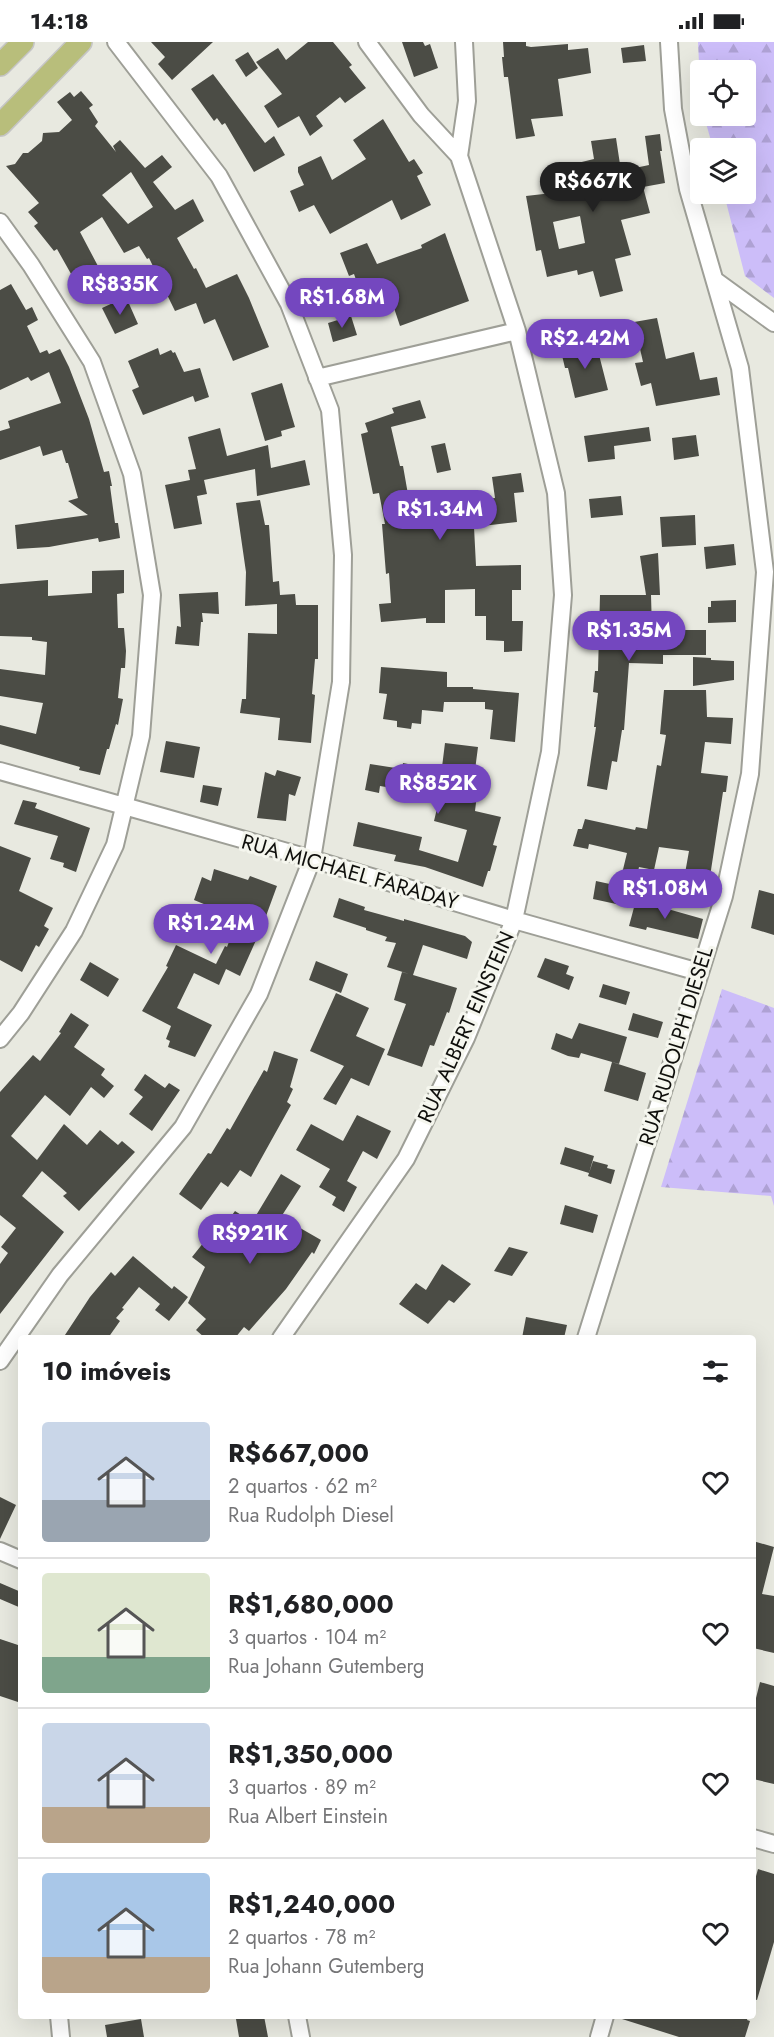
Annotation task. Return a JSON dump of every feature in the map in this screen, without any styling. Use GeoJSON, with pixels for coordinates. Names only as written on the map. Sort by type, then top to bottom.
{"type":"FeatureCollection","features":[{"type":"Feature","properties":{"kind":"main road"},"geometry":{"type":"LineString","coordinates":[[0,65],[23,42]]}},
{"type":"Feature","properties":{"kind":"main road"},"geometry":{"type":"LineString","coordinates":[[0,125],[81,42]]}},
{"type":"Feature","properties":{"kind":"street"},"geometry":{"type":"LineString","coordinates":[[18,1335],[60,1275],[183,1127],[259,994],[312,859],[340,682],[343,555],[330,410],[289,304],[219,176],[116,42]]}},
{"type":"Feature","properties":{"kind":"street","name":"RUA ALBERT EINSTEIN"},"geometry":{"type":"LineString","coordinates":[[283,1335],[406,1159],[466,1038],[514,920],[550,752],[563,595],[556,493],[517,331],[459,156],[421,115],[367,42]]}},
{"type":"Feature","properties":{"kind":"street"},"geometry":{"type":"LineString","coordinates":[[459,156],[467,101],[464,42]]}},
{"type":"Feature","properties":{"kind":"street","name":"RUA RUDOLPH DIESEL"},"geometry":{"type":"LineString","coordinates":[[587,1335],[724,896],[750,774],[765,573],[740,368],[688,189],[673,109],[669,42]]}},
{"type":"Feature","properties":{"kind":"street"},"geometry":{"type":"LineString","coordinates":[[0,222],[31,265],[92,362],[132,474],[152,595],[141,736],[115,845],[74,931],[21,1013],[0,1038]]}},
{"type":"Feature","properties":{"kind":"street"},"geometry":{"type":"LineString","coordinates":[[716,281],[774,323]]}},
{"type":"Feature","properties":{"kind":"street"},"geometry":{"type":"LineString","coordinates":[[317,378],[517,331]]}},
{"type":"Feature","properties":{"kind":"street","name":"RUA MICHAEL FARADAY"},"geometry":{"type":"LineString","coordinates":[[0,771],[699,972]]}},
{"type":"Feature","properties":{"kind":"street"},"geometry":{"type":"LineString","coordinates":[[0,1361],[18,1335]]}},
{"type":"Feature","properties":{"kind":"street"},"geometry":{"type":"LineString","coordinates":[[0,1551],[18,1559]]}},
{"type":"Feature","properties":{"kind":"street"},"geometry":{"type":"LineString","coordinates":[[756,1839],[774,1844]]}},
{"type":"Feature","properties":{"kind":"street"},"geometry":{"type":"LineString","coordinates":[[59,2019],[61,2037]]}},
{"type":"Feature","properties":{"kind":"street"},"geometry":{"type":"LineString","coordinates":[[298,2019],[301,2037]]}},
{"type":"Feature","properties":{"kind":"street"},"geometry":{"type":"LineString","coordinates":[[599,2037],[604,2019]]}},
{"type":"Feature","properties":{"kind":"green space"},"geometry":{"type":"Polygon","coordinates":[[[698,42],[774,42],[774,298],[745,276],[727,204],[756,204],[756,138],[710,138],[707,126],[756,126],[756,60],[699,60],[698,42]]]}},
{"type":"Feature","properties":{"kind":"green space"},"geometry":{"type":"Polygon","coordinates":[[[722,989],[774,1008],[774,1206],[771,1196],[661,1187],[722,989]]]}},
{"type":"Feature","properties":{"kind":"building"},"geometry":{"type":"Polygon","coordinates":[[[151,42],[213,42],[172,80],[158,64],[165,57],[151,42]]]}},
{"type":"Feature","properties":{"kind":"building"},"geometry":{"type":"Polygon","coordinates":[[[308,42],[333,42],[352,65],[349,67],[366,88],[345,103],[340,97],[316,116],[323,126],[310,136],[299,116],[278,128],[264,106],[282,94],[256,62],[278,48],[286,60],[308,42]]]}},
{"type":"Feature","properties":{"kind":"building"},"geometry":{"type":"Polygon","coordinates":[[[402,42],[423,42],[425,46],[430,44],[438,68],[414,77],[402,42]]]}},
{"type":"Feature","properties":{"kind":"building"},"geometry":{"type":"Polygon","coordinates":[[[503,42],[526,42],[526,46],[531,47],[568,44],[568,50],[588,48],[591,73],[558,79],[563,116],[531,119],[535,136],[516,139],[508,77],[504,77],[503,42]]]}},
{"type":"Feature","properties":{"kind":"building"},"geometry":{"type":"Polygon","coordinates":[[[644,45],[646,61],[623,63],[621,48],[644,45]]]}},
{"type":"Feature","properties":{"kind":"building"},"geometry":{"type":"Polygon","coordinates":[[[248,52],[258,68],[246,77],[235,60],[248,52]]]}},
{"type":"Feature","properties":{"kind":"building"},"geometry":{"type":"Polygon","coordinates":[[[213,74],[265,143],[274,136],[285,155],[254,172],[225,123],[222,125],[217,118],[214,121],[191,89],[213,74]]]}},
{"type":"Feature","properties":{"kind":"building"},"geometry":{"type":"Polygon","coordinates":[[[81,91],[93,105],[89,108],[98,122],[95,126],[116,152],[113,146],[120,140],[145,168],[162,155],[172,167],[153,182],[175,210],[193,199],[204,221],[177,238],[206,288],[237,274],[269,347],[233,361],[215,319],[204,324],[196,303],[175,311],[149,258],[147,259],[139,246],[124,253],[102,217],[80,232],[99,268],[75,281],[57,249],[54,251],[34,226],[38,223],[28,212],[39,203],[6,166],[15,164],[23,153],[28,153],[42,141],[43,133],[59,132],[72,120],[57,102],[70,92],[74,97],[81,91]],[[131,172],[102,195],[128,224],[153,207],[131,172]]]}},
{"type":"Feature","properties":{"kind":"building"},"geometry":{"type":"Polygon","coordinates":[[[383,119],[409,162],[414,159],[423,173],[417,176],[431,205],[401,220],[392,200],[330,234],[314,205],[299,212],[290,191],[304,185],[298,167],[321,156],[332,180],[366,159],[353,140],[383,119]]]}},
{"type":"Feature","properties":{"kind":"building"},"geometry":{"type":"Polygon","coordinates":[[[660,134],[665,183],[643,187],[650,213],[621,220],[631,255],[615,259],[623,291],[600,297],[593,271],[578,275],[577,270],[547,277],[541,250],[536,251],[526,196],[561,192],[557,168],[594,159],[591,141],[616,138],[621,171],[649,165],[645,136],[660,134]],[[580,216],[553,222],[559,249],[585,243],[580,216]]]}},
{"type":"Feature","properties":{"kind":"building"},"geometry":{"type":"Polygon","coordinates":[[[445,233],[469,301],[400,326],[391,299],[380,302],[378,295],[363,300],[354,274],[349,276],[340,253],[367,243],[377,264],[422,248],[421,245],[445,233]]]}},
{"type":"Feature","properties":{"kind":"building"},"geometry":{"type":"Polygon","coordinates":[[[11,284],[26,310],[32,307],[38,320],[27,326],[40,353],[47,350],[49,354],[60,349],[69,367],[89,419],[104,472],[109,471],[115,523],[118,523],[120,538],[99,542],[98,538],[49,547],[17,549],[15,525],[88,515],[68,501],[78,498],[62,450],[43,456],[40,446],[0,460],[0,431],[10,428],[8,421],[61,403],[49,372],[31,381],[28,377],[0,390],[0,290],[11,284]]]}},
{"type":"Feature","properties":{"kind":"building"},"geometry":{"type":"Polygon","coordinates":[[[126,297],[138,324],[115,334],[102,308],[126,297]]]}},
{"type":"Feature","properties":{"kind":"building"},"geometry":{"type":"Polygon","coordinates":[[[351,316],[357,335],[333,342],[328,323],[351,316]]]}},
{"type":"Feature","properties":{"kind":"building"},"geometry":{"type":"Polygon","coordinates":[[[657,318],[666,359],[694,352],[700,380],[717,377],[720,395],[656,406],[651,383],[641,386],[635,363],[643,362],[634,322],[657,318]]]}},
{"type":"Feature","properties":{"kind":"building"},"geometry":{"type":"Polygon","coordinates":[[[596,343],[608,390],[575,398],[568,368],[565,368],[561,351],[596,343]]]}},
{"type":"Feature","properties":{"kind":"building"},"geometry":{"type":"Polygon","coordinates":[[[158,348],[160,355],[171,350],[175,352],[184,372],[200,368],[209,397],[195,402],[193,396],[143,415],[132,390],[139,387],[128,361],[158,348]]]}},
{"type":"Feature","properties":{"kind":"building"},"geometry":{"type":"Polygon","coordinates":[[[282,383],[295,427],[281,431],[282,436],[265,441],[251,393],[282,383]]]}},
{"type":"Feature","properties":{"kind":"building"},"geometry":{"type":"Polygon","coordinates":[[[420,400],[426,418],[391,427],[400,466],[403,466],[409,500],[423,498],[424,506],[495,498],[492,477],[521,473],[524,492],[514,493],[517,522],[474,527],[476,566],[521,565],[521,590],[512,590],[512,621],[523,621],[522,651],[504,652],[504,641],[486,640],[486,616],[475,616],[475,589],[445,590],[445,623],[426,623],[426,618],[381,622],[379,604],[391,603],[382,524],[385,524],[379,493],[373,494],[361,434],[368,432],[365,423],[394,413],[392,408],[420,400]]]}},
{"type":"Feature","properties":{"kind":"building"},"geometry":{"type":"Polygon","coordinates":[[[649,427],[651,441],[614,446],[615,459],[588,462],[584,436],[649,427]]]}},
{"type":"Feature","properties":{"kind":"building"},"geometry":{"type":"Polygon","coordinates":[[[220,428],[227,456],[268,445],[271,468],[305,460],[310,485],[257,496],[255,469],[204,480],[207,494],[197,496],[202,524],[174,529],[165,485],[190,480],[188,470],[196,469],[188,437],[220,428]]]}},
{"type":"Feature","properties":{"kind":"building"},"geometry":{"type":"Polygon","coordinates":[[[696,435],[699,456],[674,460],[672,438],[696,435]]]}},
{"type":"Feature","properties":{"kind":"building"},"geometry":{"type":"Polygon","coordinates":[[[445,443],[451,470],[437,473],[431,446],[445,443]]]}},
{"type":"Feature","properties":{"kind":"building"},"geometry":{"type":"Polygon","coordinates":[[[621,496],[623,515],[591,518],[589,499],[621,496]]]}},
{"type":"Feature","properties":{"kind":"building"},"geometry":{"type":"Polygon","coordinates":[[[260,500],[265,525],[269,525],[273,582],[279,581],[280,595],[295,594],[296,605],[318,605],[318,659],[315,659],[312,694],[315,695],[311,743],[278,740],[280,718],[240,713],[242,699],[246,699],[248,633],[277,634],[277,604],[245,606],[246,572],[236,503],[260,500]]]}},
{"type":"Feature","properties":{"kind":"building"},"geometry":{"type":"Polygon","coordinates":[[[695,515],[696,545],[662,547],[660,517],[695,515]]]}},
{"type":"Feature","properties":{"kind":"building"},"geometry":{"type":"Polygon","coordinates":[[[734,544],[736,565],[706,569],[704,547],[734,544]]]}},
{"type":"Feature","properties":{"kind":"building"},"geometry":{"type":"Polygon","coordinates":[[[658,553],[660,595],[651,595],[652,630],[706,630],[706,655],[663,655],[663,664],[629,663],[624,730],[622,730],[617,762],[612,761],[607,790],[587,786],[596,727],[594,727],[598,693],[593,692],[595,671],[598,671],[600,595],[646,595],[640,556],[658,553]]]}},
{"type":"Feature","properties":{"kind":"building"},"geometry":{"type":"Polygon","coordinates":[[[124,570],[124,593],[117,594],[118,628],[124,628],[126,651],[125,668],[121,668],[118,698],[123,699],[118,725],[116,724],[100,775],[0,744],[0,725],[36,734],[43,703],[0,696],[0,669],[45,675],[47,642],[32,640],[32,637],[0,636],[0,584],[48,580],[48,596],[92,593],[92,571],[124,570]]]}},
{"type":"Feature","properties":{"kind":"building"},"geometry":{"type":"Polygon","coordinates":[[[218,592],[219,614],[202,613],[203,622],[201,622],[199,646],[175,644],[177,626],[181,627],[179,594],[218,592]]]}},
{"type":"Feature","properties":{"kind":"building"},"geometry":{"type":"Polygon","coordinates":[[[736,600],[736,622],[708,623],[708,607],[711,607],[711,601],[736,600]]]}},
{"type":"Feature","properties":{"kind":"building"},"geometry":{"type":"Polygon","coordinates":[[[693,657],[734,661],[734,680],[693,686],[693,657]]]}},
{"type":"Feature","properties":{"kind":"building"},"geometry":{"type":"Polygon","coordinates":[[[381,667],[447,672],[447,687],[473,687],[473,689],[519,693],[515,742],[490,739],[493,710],[485,709],[485,702],[444,702],[443,712],[422,710],[421,724],[412,723],[411,729],[397,727],[397,721],[383,719],[387,694],[379,693],[381,667]]]}},
{"type":"Feature","properties":{"kind":"building"},"geometry":{"type":"Polygon","coordinates":[[[664,690],[706,690],[707,717],[733,718],[731,744],[705,742],[701,773],[728,776],[726,792],[723,792],[709,883],[684,879],[689,851],[659,847],[654,870],[639,867],[630,907],[593,899],[596,881],[619,886],[627,853],[589,844],[588,849],[573,846],[578,829],[582,829],[585,819],[635,830],[636,827],[647,829],[657,765],[661,766],[666,735],[660,734],[664,690]]]}},
{"type":"Feature","properties":{"kind":"building"},"geometry":{"type":"Polygon","coordinates":[[[166,741],[200,747],[194,778],[160,772],[166,741]]]}},
{"type":"Feature","properties":{"kind":"building"},"geometry":{"type":"Polygon","coordinates":[[[445,743],[478,747],[474,778],[479,778],[475,811],[501,817],[493,845],[497,846],[483,887],[425,867],[394,861],[396,855],[353,846],[358,822],[422,837],[419,850],[458,862],[467,830],[434,821],[440,796],[380,786],[379,793],[365,790],[370,764],[402,769],[403,763],[438,770],[438,766],[442,767],[445,743]]]}},
{"type":"Feature","properties":{"kind":"building"},"geometry":{"type":"Polygon","coordinates":[[[277,770],[301,777],[295,796],[289,794],[286,821],[257,818],[265,772],[275,776],[277,770]]]}},
{"type":"Feature","properties":{"kind":"building"},"geometry":{"type":"Polygon","coordinates":[[[203,785],[222,788],[218,806],[200,802],[203,785]]]}},
{"type":"Feature","properties":{"kind":"building"},"geometry":{"type":"Polygon","coordinates":[[[23,800],[37,803],[35,808],[90,828],[76,872],[63,867],[64,863],[50,859],[58,836],[14,824],[23,800]]]}},
{"type":"Feature","properties":{"kind":"building"},"geometry":{"type":"Polygon","coordinates":[[[0,846],[31,858],[19,891],[53,908],[44,926],[49,929],[39,947],[36,945],[22,972],[0,960],[0,846]]]}},
{"type":"Feature","properties":{"kind":"building"},"geometry":{"type":"Polygon","coordinates":[[[214,869],[248,880],[250,876],[277,886],[240,976],[226,969],[219,985],[194,973],[177,1008],[212,1025],[195,1057],[168,1047],[170,1041],[166,1039],[171,1026],[142,1011],[168,967],[166,966],[176,945],[216,964],[225,946],[227,947],[238,918],[194,900],[202,877],[211,881],[214,869]]]}},
{"type":"Feature","properties":{"kind":"building"},"geometry":{"type":"Polygon","coordinates":[[[759,890],[774,894],[774,935],[751,928],[759,890]]]}},
{"type":"Feature","properties":{"kind":"building"},"geometry":{"type":"Polygon","coordinates":[[[339,898],[365,907],[364,910],[465,936],[472,942],[467,959],[423,945],[413,975],[457,988],[449,1013],[447,1012],[434,1046],[430,1045],[422,1067],[387,1055],[406,1004],[394,1000],[402,972],[409,974],[387,967],[396,943],[385,941],[387,937],[366,930],[366,928],[333,917],[339,898]]]}},
{"type":"Feature","properties":{"kind":"building"},"geometry":{"type":"Polygon","coordinates":[[[636,900],[703,919],[698,939],[647,927],[646,930],[629,926],[636,900]]]}},
{"type":"Feature","properties":{"kind":"building"},"geometry":{"type":"Polygon","coordinates":[[[545,958],[569,966],[566,974],[574,977],[569,990],[537,977],[545,958]]]}},
{"type":"Feature","properties":{"kind":"building"},"geometry":{"type":"Polygon","coordinates":[[[316,961],[348,974],[341,993],[309,980],[316,961]]]}},
{"type":"Feature","properties":{"kind":"building"},"geometry":{"type":"Polygon","coordinates":[[[90,962],[119,979],[108,997],[80,980],[90,962]]]}},
{"type":"Feature","properties":{"kind":"building"},"geometry":{"type":"Polygon","coordinates":[[[603,984],[630,992],[626,1005],[599,997],[603,984]]]}},
{"type":"Feature","properties":{"kind":"building"},"geometry":{"type":"Polygon","coordinates":[[[336,993],[369,1008],[356,1036],[385,1049],[369,1086],[351,1078],[336,1105],[323,1099],[344,1066],[310,1051],[336,993]]]}},
{"type":"Feature","properties":{"kind":"building"},"geometry":{"type":"Polygon","coordinates":[[[71,1013],[89,1025],[74,1047],[105,1069],[101,1075],[114,1086],[104,1098],[91,1087],[70,1116],[45,1095],[11,1136],[37,1160],[64,1124],[87,1145],[100,1130],[118,1145],[122,1141],[135,1152],[79,1211],[63,1196],[67,1193],[42,1171],[22,1196],[64,1232],[0,1314],[0,1264],[8,1253],[1,1247],[16,1228],[0,1215],[0,1092],[33,1055],[40,1061],[61,1033],[59,1032],[71,1013]]]}},
{"type":"Feature","properties":{"kind":"building"},"geometry":{"type":"Polygon","coordinates":[[[633,1013],[663,1022],[658,1038],[628,1030],[633,1013]]]}},
{"type":"Feature","properties":{"kind":"building"},"geometry":{"type":"Polygon","coordinates":[[[579,1023],[627,1037],[619,1064],[581,1053],[579,1058],[568,1056],[551,1049],[556,1033],[572,1039],[579,1023]]]}},
{"type":"Feature","properties":{"kind":"building"},"geometry":{"type":"Polygon","coordinates":[[[274,1051],[298,1059],[290,1087],[293,1089],[287,1102],[291,1105],[251,1177],[240,1170],[228,1187],[221,1182],[201,1210],[179,1194],[208,1153],[211,1154],[227,1128],[230,1130],[264,1070],[267,1072],[274,1051]]]}},
{"type":"Feature","properties":{"kind":"building"},"geometry":{"type":"Polygon","coordinates":[[[612,1062],[646,1073],[638,1101],[604,1091],[612,1062]]]}},
{"type":"Feature","properties":{"kind":"building"},"geometry":{"type":"Polygon","coordinates":[[[145,1074],[165,1088],[169,1083],[180,1090],[152,1131],[129,1114],[143,1097],[134,1090],[145,1074]]]}},
{"type":"Feature","properties":{"kind":"building"},"geometry":{"type":"Polygon","coordinates":[[[357,1115],[391,1131],[377,1159],[363,1151],[347,1181],[357,1187],[344,1212],[332,1205],[336,1197],[319,1187],[330,1169],[296,1150],[311,1124],[343,1141],[357,1115]]]}},
{"type":"Feature","properties":{"kind":"building"},"geometry":{"type":"Polygon","coordinates":[[[565,1147],[594,1156],[589,1173],[560,1164],[565,1147]]]}},
{"type":"Feature","properties":{"kind":"building"},"geometry":{"type":"Polygon","coordinates":[[[593,1161],[608,1165],[607,1168],[615,1170],[611,1184],[588,1176],[593,1161]]]}},
{"type":"Feature","properties":{"kind":"building"},"geometry":{"type":"Polygon","coordinates":[[[281,1174],[301,1186],[281,1217],[321,1240],[314,1254],[312,1252],[286,1289],[249,1331],[244,1327],[237,1335],[202,1335],[196,1330],[206,1319],[188,1303],[205,1267],[192,1257],[212,1232],[217,1236],[235,1211],[252,1222],[281,1174]]]}},
{"type":"Feature","properties":{"kind":"building"},"geometry":{"type":"Polygon","coordinates":[[[565,1205],[598,1215],[593,1233],[560,1224],[565,1205]]]}},
{"type":"Feature","properties":{"kind":"building"},"geometry":{"type":"Polygon","coordinates":[[[509,1247],[528,1252],[512,1276],[494,1271],[509,1247]]]}},
{"type":"Feature","properties":{"kind":"building"},"geometry":{"type":"Polygon","coordinates":[[[133,1256],[172,1289],[174,1286],[188,1297],[169,1321],[155,1310],[160,1304],[139,1287],[122,1308],[124,1309],[116,1318],[120,1321],[110,1335],[65,1335],[90,1297],[111,1272],[115,1276],[133,1256]]]}},
{"type":"Feature","properties":{"kind":"building"},"geometry":{"type":"Polygon","coordinates":[[[442,1264],[471,1284],[454,1303],[449,1300],[428,1324],[399,1304],[416,1283],[426,1290],[442,1264]]]}},
{"type":"Feature","properties":{"kind":"building"},"geometry":{"type":"Polygon","coordinates":[[[526,1317],[567,1325],[565,1335],[523,1335],[526,1317]]]}},
{"type":"Feature","properties":{"kind":"building"},"geometry":{"type":"Polygon","coordinates":[[[0,1497],[16,1505],[0,1539],[0,1497]]]}},
{"type":"Feature","properties":{"kind":"building"},"geometry":{"type":"Polygon","coordinates":[[[756,1542],[774,1547],[762,1594],[774,1596],[774,1653],[756,1649],[756,1542]]]}},
{"type":"Feature","properties":{"kind":"building"},"geometry":{"type":"Polygon","coordinates":[[[0,1583],[18,1591],[18,1607],[0,1599],[0,1583]]]}},
{"type":"Feature","properties":{"kind":"building"},"geometry":{"type":"Polygon","coordinates":[[[0,1639],[18,1645],[18,1702],[0,1696],[0,1639]]]}},
{"type":"Feature","properties":{"kind":"building"},"geometry":{"type":"Polygon","coordinates":[[[760,1682],[774,1686],[774,1784],[756,1780],[756,1698],[760,1682]]]}},
{"type":"Feature","properties":{"kind":"building"},"geometry":{"type":"Polygon","coordinates":[[[758,1869],[774,1874],[774,1942],[757,2000],[756,2000],[756,1876],[758,1869]]]}},
{"type":"Feature","properties":{"kind":"building"},"geometry":{"type":"Polygon","coordinates":[[[141,2019],[144,2037],[107,2037],[105,2025],[141,2019]]]}},
{"type":"Feature","properties":{"kind":"building"},"geometry":{"type":"Polygon","coordinates":[[[236,2019],[265,2019],[268,2037],[239,2037],[236,2019]]]}},
{"type":"Feature","properties":{"kind":"building"},"geometry":{"type":"Polygon","coordinates":[[[622,2019],[747,2019],[750,2021],[745,2037],[679,2037],[622,2019]]]}}]}
